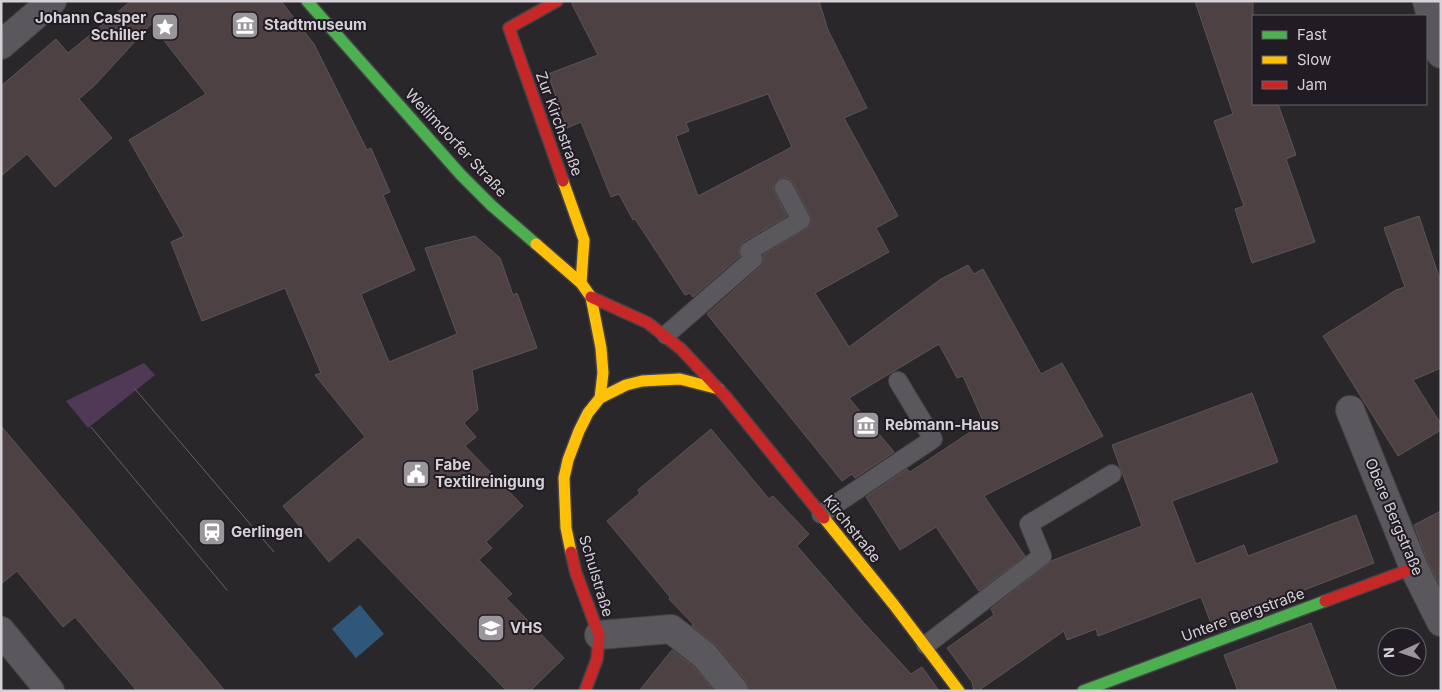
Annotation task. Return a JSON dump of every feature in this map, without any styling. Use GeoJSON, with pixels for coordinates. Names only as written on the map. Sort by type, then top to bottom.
{"type":"FeatureCollection","features":[{"type":"Feature","properties":{"kind":"main road","name":"Weilimdorfer Straße"},"geometry":{"type":"LineString","coordinates":[[307,1],[460,175],[491,205],[581,283],[591,297]]}},
{"type":"Feature","properties":{"kind":"main road","name":"Zur Kirchstraße"},"geometry":{"type":"LineString","coordinates":[[557,1],[509,28],[584,240],[581,283]]}},
{"type":"Feature","properties":{"kind":"main road","name":"Kirchstraße"},"geometry":{"type":"LineString","coordinates":[[591,297],[644,320],[666,335],[719,390],[926,645],[959,691]]}},
{"type":"Feature","properties":{"kind":"main road","name":"Schulstraße"},"geometry":{"type":"LineString","coordinates":[[585,691],[597,659],[599,635],[576,573],[566,528],[564,478],[568,460],[588,413],[600,398],[603,373],[601,348],[591,297]]}},
{"type":"Feature","properties":{"kind":"main road"},"geometry":{"type":"LineString","coordinates":[[600,398],[626,384],[642,381],[680,379],[719,390]]}},
{"type":"Feature","properties":{"kind":"main road","name":"Untere Bergstraße"},"geometry":{"type":"LineString","coordinates":[[1082,691],[1414,568]]}},
{"type":"Feature","properties":{"kind":"street"},"geometry":{"type":"LineString","coordinates":[[1,45],[52,1]]}},
{"type":"Feature","properties":{"kind":"street"},"geometry":{"type":"LineString","coordinates":[[1427,1],[1441,54]]}},
{"type":"Feature","properties":{"kind":"street","name":"Obere Bergstraße"},"geometry":{"type":"LineString","coordinates":[[1350,410],[1414,568],[1441,622]]}},
{"type":"Feature","properties":{"kind":"street"},"geometry":{"type":"LineString","coordinates":[[599,635],[671,629],[704,656],[734,691]]}},
{"type":"Feature","properties":{"kind":"street"},"geometry":{"type":"LineString","coordinates":[[1,631],[50,691]]}},
{"type":"Feature","properties":{"kind":"lane"},"geometry":{"type":"LineString","coordinates":[[666,335],[753,259],[749,251],[801,220],[784,188]]}},
{"type":"Feature","properties":{"kind":"lane"},"geometry":{"type":"LineString","coordinates":[[821,514],[933,439],[898,380]]}},
{"type":"Feature","properties":{"kind":"lane"},"geometry":{"type":"LineString","coordinates":[[926,645],[1042,556],[1029,524],[1112,474]]}},
{"type":"Feature","properties":{"kind":"shaded area"},"geometry":{"type":"Polygon","coordinates":[[[144,363],[155,375],[88,428],[66,401],[144,363]]]}},
{"type":"Feature","properties":{"kind":"water"},"geometry":{"type":"Polygon","coordinates":[[[360,605],[384,634],[356,658],[332,629],[360,605]]]}},
{"type":"Feature","properties":{"kind":"building"},"geometry":{"type":"Polygon","coordinates":[[[131,1],[281,1],[314,44],[367,150],[371,148],[390,192],[383,195],[415,270],[361,294],[389,362],[457,334],[425,248],[475,236],[500,258],[513,295],[517,293],[537,348],[472,370],[478,410],[464,423],[476,437],[465,446],[523,506],[486,542],[492,548],[479,560],[512,594],[506,598],[564,658],[530,691],[507,691],[358,537],[329,562],[283,506],[365,437],[315,375],[321,373],[285,288],[202,321],[171,242],[184,236],[129,140],[206,94],[151,24],[95,85],[79,99],[112,138],[55,187],[27,154],[1,176],[1,86],[56,39],[68,53],[131,1]]]}},
{"type":"Feature","properties":{"kind":"building"},"geometry":{"type":"Polygon","coordinates":[[[573,1],[819,1],[828,30],[867,108],[844,118],[898,216],[876,228],[889,252],[815,293],[849,347],[941,279],[968,265],[974,274],[983,269],[1041,374],[1062,363],[1103,436],[984,496],[1025,556],[979,591],[936,527],[900,550],[866,497],[907,469],[910,472],[984,423],[963,376],[957,378],[939,344],[849,398],[894,452],[855,478],[852,474],[842,481],[707,314],[760,267],[763,263],[763,255],[810,226],[812,221],[810,215],[793,183],[784,177],[779,179],[773,187],[787,216],[743,242],[738,250],[740,256],[693,297],[690,293],[685,295],[635,219],[633,220],[619,194],[611,197],[581,122],[567,128],[548,74],[598,55],[572,4],[573,1]],[[768,94],[686,123],[689,131],[676,136],[698,196],[792,147],[768,94]]]}},
{"type":"Feature","properties":{"kind":"building"},"geometry":{"type":"Polygon","coordinates":[[[1195,1],[1253,1],[1252,105],[1278,105],[1296,155],[1286,159],[1315,242],[1252,263],[1235,209],[1244,206],[1214,121],[1233,114],[1195,1]]]}},
{"type":"Feature","properties":{"kind":"building"},"geometry":{"type":"Polygon","coordinates":[[[1419,216],[1441,283],[1441,368],[1413,380],[1441,424],[1441,430],[1398,456],[1323,336],[1396,290],[1405,287],[1384,228],[1419,216]]]}},
{"type":"Feature","properties":{"kind":"building"},"geometry":{"type":"Polygon","coordinates":[[[1252,393],[1278,462],[1172,501],[1196,564],[1244,545],[1248,556],[1356,515],[1374,563],[1299,592],[1300,594],[1212,626],[1201,597],[1098,636],[1096,629],[1067,640],[1064,631],[978,691],[974,691],[972,682],[947,648],[994,615],[991,609],[1051,561],[1142,526],[1112,445],[1252,393]]]}},
{"type":"Feature","properties":{"kind":"building"},"geometry":{"type":"Polygon","coordinates":[[[1,426],[225,691],[137,691],[75,617],[63,627],[17,571],[1,584],[1,426]]]}},
{"type":"Feature","properties":{"kind":"building"},"geometry":{"type":"Polygon","coordinates":[[[711,429],[769,499],[773,496],[809,534],[797,546],[863,622],[911,674],[922,667],[939,691],[749,691],[746,681],[717,646],[692,626],[693,624],[669,599],[670,597],[607,521],[640,493],[638,490],[711,429]]]}},
{"type":"Feature","properties":{"kind":"building"},"geometry":{"type":"Polygon","coordinates":[[[1441,511],[1441,587],[1428,562],[1414,525],[1441,511]]]}},
{"type":"Feature","properties":{"kind":"building"},"geometry":{"type":"Polygon","coordinates":[[[1311,623],[1337,691],[1238,691],[1224,655],[1311,623]]]}},
{"type":"Feature","properties":{"kind":"building"},"geometry":{"type":"Polygon","coordinates":[[[672,650],[694,667],[714,691],[639,691],[672,650]]]}},
{"type":"Feature","properties":{"kind":"tram line"},"geometry":{"type":"LineString","coordinates":[[135,389],[274,552]]}},
{"type":"Feature","properties":{"kind":"tram line"},"geometry":{"type":"LineString","coordinates":[[91,427],[227,590]]}},
{"type":"Feature","properties":{"kind":"traffic: fast"},"geometry":{"type":"LineString","coordinates":[[307,1],[461,175],[491,205],[536,244]]}},
{"type":"Feature","properties":{"kind":"traffic: fast"},"geometry":{"type":"LineString","coordinates":[[1083,691],[1325,601]]}},
{"type":"Feature","properties":{"kind":"traffic: slow"},"geometry":{"type":"LineString","coordinates":[[563,181],[584,240],[581,283]]}},
{"type":"Feature","properties":{"kind":"traffic: slow"},"geometry":{"type":"LineString","coordinates":[[536,244],[581,283],[591,297],[601,348],[603,373],[600,398],[588,413],[579,431],[568,460],[564,478],[566,528],[571,552]]}},
{"type":"Feature","properties":{"kind":"traffic: slow"},"geometry":{"type":"LineString","coordinates":[[600,398],[626,385],[642,381],[680,379],[719,389]]}},
{"type":"Feature","properties":{"kind":"traffic: slow"},"geometry":{"type":"LineString","coordinates":[[824,518],[894,605],[959,691]]}},
{"type":"Feature","properties":{"kind":"traffic: jam"},"geometry":{"type":"LineString","coordinates":[[557,1],[509,28],[563,181]]}},
{"type":"Feature","properties":{"kind":"traffic: jam"},"geometry":{"type":"LineString","coordinates":[[591,297],[648,323],[681,349],[726,397],[824,518]]}},
{"type":"Feature","properties":{"kind":"traffic: jam"},"geometry":{"type":"LineString","coordinates":[[571,552],[576,573],[599,635],[597,659],[585,691]]}},
{"type":"Feature","properties":{"kind":"traffic: jam"},"geometry":{"type":"LineString","coordinates":[[1325,601],[1414,568]]}},
{"type":"Feature","properties":{"kind":"place","name":"Stadtmuseum"},"geometry":{"type":"Point","coordinates":[245,25]}},
{"type":"Feature","properties":{"kind":"place","name":"Johann Casper Schiller"},"geometry":{"type":"Point","coordinates":[165,27]}},
{"type":"Feature","properties":{"kind":"place","name":"Rebmann-Haus"},"geometry":{"type":"Point","coordinates":[866,425]}},
{"type":"Feature","properties":{"kind":"place","name":"Fabe Textilreinigung"},"geometry":{"type":"Point","coordinates":[416,474]}},
{"type":"Feature","properties":{"kind":"place","name":"Gerlingen"},"geometry":{"type":"Point","coordinates":[212,532]}},
{"type":"Feature","properties":{"kind":"place","name":"VHS"},"geometry":{"type":"Point","coordinates":[491,628]}}]}
